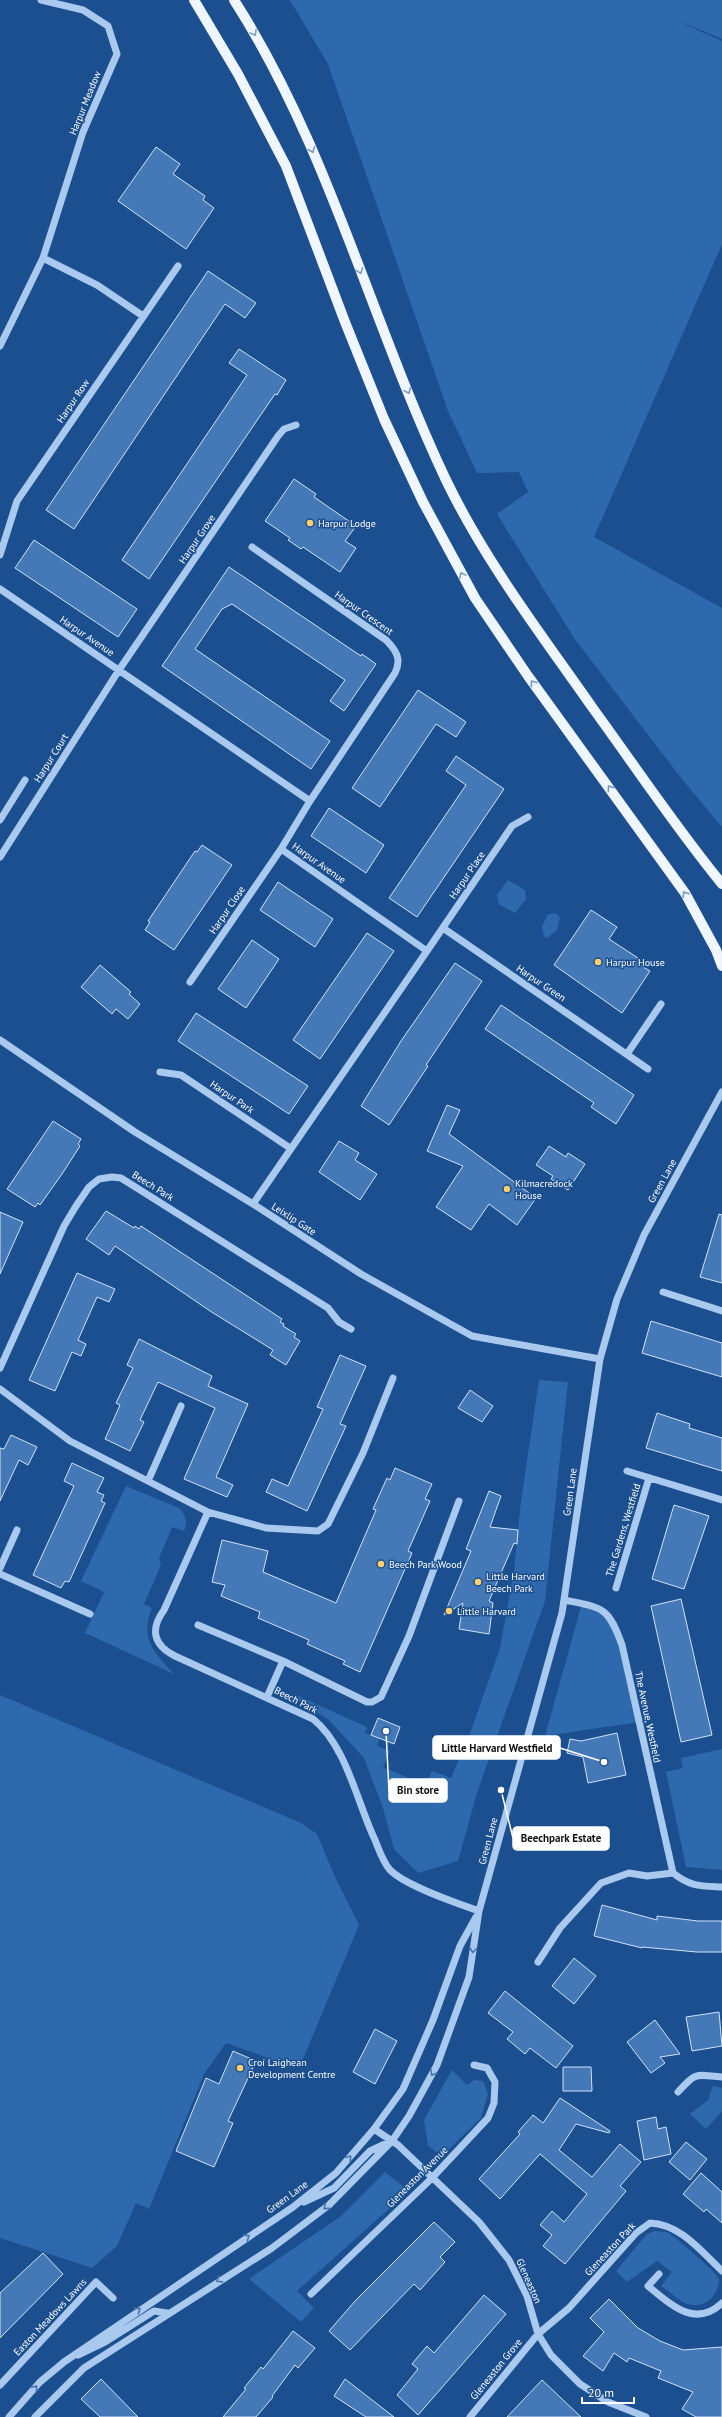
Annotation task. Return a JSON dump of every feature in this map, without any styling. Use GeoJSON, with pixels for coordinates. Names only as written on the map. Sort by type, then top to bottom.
{"type":"FeatureCollection","features":[{"type":"Feature","properties":{"kind":"main road"},"geometry":{"type":"LineString","coordinates":[[194,0],[238,74],[286,166],[345,322],[384,419],[423,502],[475,598],[528,676],[685,893],[716,950],[722,966]]}},
{"type":"Feature","properties":{"kind":"main road"},"geometry":{"type":"LineString","coordinates":[[234,0],[291,102],[334,201],[398,370],[446,480],[473,531],[537,628],[722,884]]}},
{"type":"Feature","properties":{"kind":"street","name":"Harpur Meadow"},"geometry":{"type":"LineString","coordinates":[[0,346],[43,258],[83,132],[117,54],[108,26],[83,10],[41,0]]}},
{"type":"Feature","properties":{"kind":"street"},"geometry":{"type":"LineString","coordinates":[[43,258],[97,285],[143,316]]}},
{"type":"Feature","properties":{"kind":"street","name":"Harpur Row"},"geometry":{"type":"LineString","coordinates":[[0,555],[17,501],[178,266]]}},
{"type":"Feature","properties":{"kind":"street","name":"Harpur Grove"},"geometry":{"type":"LineString","coordinates":[[118,670],[278,436],[284,429],[296,425]]}},
{"type":"Feature","properties":{"kind":"street","name":"Harpur Crescent"},"geometry":{"type":"LineString","coordinates":[[252,547],[386,640],[396,650],[398,658],[399,666],[395,673],[310,801]]}},
{"type":"Feature","properties":{"kind":"street","name":"Harpur Avenue"},"geometry":{"type":"LineString","coordinates":[[0,589],[310,801],[281,849],[428,951]]}},
{"type":"Feature","properties":{"kind":"street","name":"Harpur Court"},"geometry":{"type":"LineString","coordinates":[[0,857],[118,670]]}},
{"type":"Feature","properties":{"kind":"street"},"geometry":{"type":"LineString","coordinates":[[0,820],[25,780]]}},
{"type":"Feature","properties":{"kind":"street","name":"Harpur Place"},"geometry":{"type":"LineString","coordinates":[[428,951],[512,826],[528,817]]}},
{"type":"Feature","properties":{"kind":"street","name":"Harpur Close"},"geometry":{"type":"LineString","coordinates":[[190,982],[281,849]]}},
{"type":"Feature","properties":{"kind":"street","name":"Harpur Green"},"geometry":{"type":"LineString","coordinates":[[443,928],[648,1069]]}},
{"type":"Feature","properties":{"kind":"street"},"geometry":{"type":"LineString","coordinates":[[253,1204],[290,1148],[428,951]]}},
{"type":"Feature","properties":{"kind":"street"},"geometry":{"type":"LineString","coordinates":[[627,1054],[661,1004]]}},
{"type":"Feature","properties":{"kind":"street","name":"Leixlip Gate"},"geometry":{"type":"LineString","coordinates":[[0,1040],[135,1132],[253,1204],[361,1274],[472,1336],[600,1359]]}},
{"type":"Feature","properties":{"kind":"street","name":"Harpur Park"},"geometry":{"type":"LineString","coordinates":[[160,1072],[182,1075],[290,1148]]}},
{"type":"Feature","properties":{"kind":"street","name":"Green Lane"},"geometry":{"type":"LineString","coordinates":[[35,2417],[84,2368],[167,2313],[272,2248],[329,2206],[392,2141],[409,2116],[437,2065],[469,1977],[478,1912],[510,1794],[539,1700],[564,1600],[600,1359],[617,1299],[644,1235],[722,1092]]}},
{"type":"Feature","properties":{"kind":"street","name":"Beech Park"},"geometry":{"type":"LineString","coordinates":[[0,1368],[68,1219],[89,1187],[100,1179],[112,1176],[121,1178],[328,1308],[339,1322],[351,1329]]}},
{"type":"Feature","properties":{"kind":"street"},"geometry":{"type":"LineString","coordinates":[[663,1292],[722,1311]]}},
{"type":"Feature","properties":{"kind":"street"},"geometry":{"type":"LineString","coordinates":[[0,1389],[65,1438],[208,1512],[266,1528],[318,1531],[323,1528],[332,1518],[360,1459],[393,1378]]}},
{"type":"Feature","properties":{"kind":"street"},"geometry":{"type":"LineString","coordinates":[[148,1482],[181,1406]]}},
{"type":"Feature","properties":{"kind":"street","name":"The Gardens, Westfield"},"geometry":{"type":"LineString","coordinates":[[627,1471],[722,1500]]}},
{"type":"Feature","properties":{"kind":"street","name":"The Gardens, Westfield"},"geometry":{"type":"LineString","coordinates":[[616,1588],[649,1478]]}},
{"type":"Feature","properties":{"kind":"street"},"geometry":{"type":"LineString","coordinates":[[198,1625],[283,1661],[367,1702],[372,1702],[381,1697],[409,1636],[459,1501]]}},
{"type":"Feature","properties":{"kind":"street","name":"Beech Park"},"geometry":{"type":"LineString","coordinates":[[208,1512],[164,1610],[155,1622],[156,1635],[164,1650],[313,1719],[336,1744],[362,1813],[390,1870],[404,1880],[478,1912]]}},
{"type":"Feature","properties":{"kind":"street"},"geometry":{"type":"LineString","coordinates":[[0,1568],[17,1530]]}},
{"type":"Feature","properties":{"kind":"street"},"geometry":{"type":"LineString","coordinates":[[0,1574],[90,1614]]}},
{"type":"Feature","properties":{"kind":"street","name":"The Avenue, Westfield"},"geometry":{"type":"LineString","coordinates":[[564,1600],[599,1607],[607,1612],[615,1625],[622,1645],[673,1873]]}},
{"type":"Feature","properties":{"kind":"street"},"geometry":{"type":"LineString","coordinates":[[267,1697],[283,1661]]}},
{"type":"Feature","properties":{"kind":"street"},"geometry":{"type":"LineString","coordinates":[[538,1962],[560,1928],[601,1883],[629,1873],[647,1876],[673,1873],[684,1882],[695,1886],[722,1886]]}},
{"type":"Feature","properties":{"kind":"street","name":"Green Lane"},"geometry":{"type":"LineString","coordinates":[[9,2417],[40,2382],[64,2362],[292,2207],[336,2173],[374,2130],[403,2089],[433,2020],[460,1946],[478,1912]]}},
{"type":"Feature","properties":{"kind":"street","name":"Gleneaston Avenue"},"geometry":{"type":"LineString","coordinates":[[311,2294],[431,2179],[488,2118],[494,2103],[495,2082],[487,2068],[474,2065]]}},
{"type":"Feature","properties":{"kind":"street"},"geometry":{"type":"LineString","coordinates":[[678,2092],[692,2076],[700,2074],[722,2077]]}},
{"type":"Feature","properties":{"kind":"street","name":"Gleneaston"},"geometry":{"type":"LineString","coordinates":[[374,2130],[392,2141],[431,2179],[479,2222],[509,2260],[527,2296],[538,2334],[551,2355],[580,2384],[608,2402],[646,2417]]}},
{"type":"Feature","properties":{"kind":"street"},"geometry":{"type":"LineString","coordinates":[[292,2207],[334,2188],[370,2152],[392,2141]]}},
{"type":"Feature","properties":{"kind":"street","name":"Gleneaston Park"},"geometry":{"type":"LineString","coordinates":[[538,2334],[569,2308],[636,2233],[650,2223],[662,2223],[686,2237],[722,2271]]}},
{"type":"Feature","properties":{"kind":"street"},"geometry":{"type":"LineString","coordinates":[[659,2274],[648,2286],[678,2311],[692,2314],[714,2311],[722,2303]]}},
{"type":"Feature","properties":{"kind":"street","name":"Easton Meadows Lawns"},"geometry":{"type":"LineString","coordinates":[[1,2383],[96,2282],[113,2298]]}},
{"type":"Feature","properties":{"kind":"street"},"geometry":{"type":"LineString","coordinates":[[64,2362],[105,2342],[154,2311],[167,2313]]}},
{"type":"Feature","properties":{"kind":"street","name":"Gleneaston Grove"},"geometry":{"type":"LineString","coordinates":[[470,2417],[538,2334]]}},
{"type":"Feature","properties":{"kind":"shaded area"},"geometry":{"type":"Polygon","coordinates":[[[290,0],[722,0],[722,39],[671,18],[722,41],[722,244],[594,537],[722,608],[722,827],[681,778],[574,638],[497,514],[528,492],[519,472],[477,473],[448,411],[328,64],[290,0]]]}},
{"type":"Feature","properties":{"kind":"shaded area"},"geometry":{"type":"Polygon","coordinates":[[[508,880],[525,890],[526,899],[515,913],[499,904],[497,895],[508,880]]]}},
{"type":"Feature","properties":{"kind":"shaded area"},"geometry":{"type":"Polygon","coordinates":[[[552,913],[557,914],[560,918],[557,930],[547,938],[544,936],[542,927],[547,915],[552,913]]]}},
{"type":"Feature","properties":{"kind":"shaded area"},"geometry":{"type":"Polygon","coordinates":[[[539,1380],[568,1382],[545,1601],[477,1793],[458,1861],[418,1873],[394,1849],[383,1808],[364,1758],[329,1720],[295,1698],[294,1694],[367,1727],[365,1733],[380,1738],[377,1746],[390,1751],[383,1767],[425,1785],[432,1771],[451,1778],[471,1731],[500,1648],[514,1570],[521,1501],[539,1380]]]}},
{"type":"Feature","properties":{"kind":"shaded area"},"geometry":{"type":"Polygon","coordinates":[[[126,1486],[179,1508],[186,1519],[184,1531],[172,1527],[159,1558],[161,1565],[144,1604],[152,1608],[148,1619],[147,1628],[151,1645],[155,1652],[174,1674],[85,1633],[104,1592],[81,1581],[126,1486]]]}},
{"type":"Feature","properties":{"kind":"shaded area"},"geometry":{"type":"Polygon","coordinates":[[[582,1603],[599,1607],[615,1625],[639,1722],[545,1736],[582,1603]]]}},
{"type":"Feature","properties":{"kind":"shaded area"},"geometry":{"type":"Polygon","coordinates":[[[0,1695],[301,1823],[317,1834],[335,1877],[359,1925],[303,2059],[287,2065],[226,2043],[204,2074],[149,2209],[136,2203],[117,2246],[92,2268],[0,2238],[0,1695]]]}},
{"type":"Feature","properties":{"kind":"shaded area"},"geometry":{"type":"Polygon","coordinates":[[[722,1749],[722,1870],[686,1867],[666,1772],[683,1768],[681,1758],[722,1749]]]}},
{"type":"Feature","properties":{"kind":"shaded area"},"geometry":{"type":"Polygon","coordinates":[[[452,2070],[467,2085],[474,2080],[483,2081],[488,2094],[481,2118],[442,2156],[428,2146],[424,2120],[452,2070]]]}},
{"type":"Feature","properties":{"kind":"shaded area"},"geometry":{"type":"Polygon","coordinates":[[[713,2086],[722,2088],[722,2111],[706,2129],[690,2114],[708,2100],[713,2086]]]}},
{"type":"Feature","properties":{"kind":"shaded area"},"geometry":{"type":"Polygon","coordinates":[[[385,2172],[409,2191],[297,2291],[314,2308],[301,2322],[249,2279],[341,2216],[385,2172]]]}},
{"type":"Feature","properties":{"kind":"shaded area"},"geometry":{"type":"Polygon","coordinates":[[[654,2231],[667,2232],[712,2270],[719,2279],[716,2291],[710,2300],[700,2305],[694,2305],[684,2303],[677,2298],[661,2286],[672,2272],[657,2261],[627,2282],[616,2271],[646,2235],[654,2231]]]}},
{"type":"Feature","properties":{"kind":"building"},"geometry":{"type":"Polygon","coordinates":[[[156,147],[180,164],[173,174],[205,196],[203,200],[214,208],[186,249],[118,201],[156,147]]]}},
{"type":"Feature","properties":{"kind":"building"},"geometry":{"type":"Polygon","coordinates":[[[208,271],[256,303],[245,318],[225,304],[74,529],[46,510],[208,271]]]}},
{"type":"Feature","properties":{"kind":"building"},"geometry":{"type":"Polygon","coordinates":[[[239,349],[286,380],[149,579],[122,560],[247,375],[229,363],[239,349]]]}},
{"type":"Feature","properties":{"kind":"building","name":"Harpur Lodge"},"geometry":{"type":"Polygon","coordinates":[[[294,479],[316,494],[314,497],[356,526],[345,541],[356,548],[340,572],[303,547],[301,549],[288,540],[290,538],[265,521],[294,479]]]}},
{"type":"Feature","properties":{"kind":"building"},"geometry":{"type":"Polygon","coordinates":[[[34,540],[137,609],[118,637],[15,568],[34,540]]]}},
{"type":"Feature","properties":{"kind":"building"},"geometry":{"type":"Polygon","coordinates":[[[229,567],[361,656],[362,654],[376,664],[344,711],[330,701],[345,680],[232,604],[222,609],[195,649],[330,741],[311,769],[162,666],[229,567]]]}},
{"type":"Feature","properties":{"kind":"building"},"geometry":{"type":"Polygon","coordinates":[[[418,690],[466,722],[456,737],[436,724],[380,807],[352,788],[418,690]]]}},
{"type":"Feature","properties":{"kind":"building"},"geometry":{"type":"Polygon","coordinates":[[[456,756],[504,789],[417,917],[389,898],[466,785],[446,771],[456,756]]]}},
{"type":"Feature","properties":{"kind":"building"},"geometry":{"type":"Polygon","coordinates":[[[329,808],[384,845],[366,873],[311,836],[329,808]]]}},
{"type":"Feature","properties":{"kind":"building"},"geometry":{"type":"Polygon","coordinates":[[[202,845],[232,865],[174,950],[145,930],[150,922],[148,921],[195,851],[197,852],[202,845]]]}},
{"type":"Feature","properties":{"kind":"building"},"geometry":{"type":"Polygon","coordinates":[[[278,882],[333,919],[315,947],[260,910],[278,882]]]}},
{"type":"Feature","properties":{"kind":"building","name":"Harpur House"},"geometry":{"type":"Polygon","coordinates":[[[591,910],[617,927],[609,939],[641,960],[638,964],[650,971],[622,1013],[554,965],[591,910]]]}},
{"type":"Feature","properties":{"kind":"building"},"geometry":{"type":"Polygon","coordinates":[[[367,933],[394,951],[320,1059],[293,1040],[367,933]]]}},
{"type":"Feature","properties":{"kind":"building"},"geometry":{"type":"Polygon","coordinates":[[[252,940],[279,959],[246,1008],[218,989],[252,940]]]}},
{"type":"Feature","properties":{"kind":"building"},"geometry":{"type":"Polygon","coordinates":[[[455,963],[482,981],[426,1065],[428,1066],[389,1125],[361,1106],[401,1041],[455,963]]]}},
{"type":"Feature","properties":{"kind":"building"},"geometry":{"type":"Polygon","coordinates":[[[100,965],[131,992],[129,994],[140,1004],[128,1019],[116,1009],[112,1014],[81,987],[100,965]]]}},
{"type":"Feature","properties":{"kind":"building"},"geometry":{"type":"Polygon","coordinates":[[[501,1005],[634,1095],[616,1124],[591,1107],[594,1103],[485,1029],[501,1005]]]}},
{"type":"Feature","properties":{"kind":"building"},"geometry":{"type":"Polygon","coordinates":[[[196,1013],[308,1086],[289,1114],[178,1041],[196,1013]]]}},
{"type":"Feature","properties":{"kind":"building"},"geometry":{"type":"Polygon","coordinates":[[[447,1105],[460,1110],[449,1134],[536,1198],[517,1225],[489,1204],[471,1230],[436,1207],[463,1166],[427,1151],[447,1105]]]}},
{"type":"Feature","properties":{"kind":"building"},"geometry":{"type":"Polygon","coordinates":[[[53,1121],[81,1139],[78,1144],[80,1146],[40,1205],[38,1203],[35,1207],[7,1189],[53,1121]]]}},
{"type":"Feature","properties":{"kind":"building"},"geometry":{"type":"Polygon","coordinates":[[[339,1141],[359,1153],[355,1160],[377,1174],[360,1200],[319,1172],[339,1141]]]}},
{"type":"Feature","properties":{"kind":"building"},"geometry":{"type":"Polygon","coordinates":[[[549,1146],[566,1157],[568,1153],[585,1164],[568,1190],[551,1179],[553,1176],[536,1165],[549,1146]]]}},
{"type":"Feature","properties":{"kind":"building"},"geometry":{"type":"Polygon","coordinates":[[[106,1211],[134,1228],[135,1226],[139,1229],[141,1226],[282,1319],[280,1322],[284,1324],[283,1326],[296,1334],[294,1337],[300,1341],[286,1365],[270,1355],[273,1350],[210,1311],[115,1246],[109,1255],[86,1239],[106,1211]]]}},
{"type":"Feature","properties":{"kind":"building"},"geometry":{"type":"Polygon","coordinates":[[[0,1212],[23,1222],[0,1274],[0,1212]]]}},
{"type":"Feature","properties":{"kind":"building"},"geometry":{"type":"Polygon","coordinates":[[[719,1214],[722,1215],[722,1283],[700,1277],[719,1214]]]}},
{"type":"Feature","properties":{"kind":"building"},"geometry":{"type":"Polygon","coordinates":[[[77,1273],[115,1289],[109,1302],[97,1297],[78,1340],[86,1344],[81,1356],[72,1352],[55,1391],[29,1380],[77,1273]]]}},
{"type":"Feature","properties":{"kind":"building"},"geometry":{"type":"Polygon","coordinates":[[[651,1321],[722,1343],[722,1377],[642,1353],[651,1321]]]}},
{"type":"Feature","properties":{"kind":"building"},"geometry":{"type":"Polygon","coordinates":[[[139,1339],[212,1376],[208,1386],[248,1404],[216,1477],[233,1485],[227,1497],[184,1479],[215,1408],[158,1382],[140,1420],[144,1422],[130,1451],[105,1439],[120,1405],[116,1403],[133,1368],[127,1365],[139,1339]]]}},
{"type":"Feature","properties":{"kind":"building"},"geometry":{"type":"Polygon","coordinates":[[[340,1355],[366,1366],[340,1424],[346,1426],[307,1511],[266,1492],[272,1479],[288,1486],[323,1409],[317,1407],[340,1355]]]}},
{"type":"Feature","properties":{"kind":"building"},"geometry":{"type":"Polygon","coordinates":[[[470,1390],[493,1406],[482,1422],[458,1408],[470,1390]]]}},
{"type":"Feature","properties":{"kind":"building"},"geometry":{"type":"Polygon","coordinates":[[[657,1413],[690,1424],[689,1428],[722,1438],[722,1471],[646,1448],[657,1413]]]}},
{"type":"Feature","properties":{"kind":"building"},"geometry":{"type":"Polygon","coordinates":[[[11,1435],[37,1447],[28,1465],[19,1460],[0,1501],[0,1448],[4,1449],[11,1435]]]}},
{"type":"Feature","properties":{"kind":"building"},"geometry":{"type":"Polygon","coordinates":[[[72,1463],[104,1478],[97,1492],[104,1495],[101,1501],[105,1503],[69,1582],[65,1581],[61,1588],[33,1575],[74,1486],[64,1481],[72,1463]]]}},
{"type":"Feature","properties":{"kind":"building","name":"Beech Park Wood"},"geometry":{"type":"Polygon","coordinates":[[[395,1468],[432,1484],[425,1499],[430,1501],[408,1551],[412,1553],[360,1672],[343,1664],[345,1661],[307,1644],[309,1640],[258,1618],[260,1612],[221,1596],[225,1585],[212,1582],[222,1540],[268,1551],[263,1572],[336,1603],[376,1510],[373,1509],[387,1478],[390,1480],[395,1468]]]}},
{"type":"Feature","properties":{"kind":"building","name":"Little Harvard Beech Park"},"geometry":{"type":"Polygon","coordinates":[[[489,1491],[501,1496],[490,1527],[518,1530],[517,1544],[514,1543],[489,1601],[493,1603],[489,1634],[459,1629],[463,1603],[444,1615],[471,1551],[466,1549],[489,1491]]]}},
{"type":"Feature","properties":{"kind":"building"},"geometry":{"type":"Polygon","coordinates":[[[674,1505],[709,1516],[684,1589],[652,1579],[674,1505]]]}},
{"type":"Feature","properties":{"kind":"building"},"geometry":{"type":"Polygon","coordinates":[[[681,1599],[712,1735],[681,1742],[651,1606],[681,1599]]]}},
{"type":"Feature","properties":{"kind":"building"},"geometry":{"type":"Polygon","coordinates":[[[378,1718],[400,1727],[394,1744],[371,1735],[378,1718]]]}},
{"type":"Feature","properties":{"kind":"building"},"geometry":{"type":"Polygon","coordinates":[[[617,1733],[626,1775],[588,1783],[583,1757],[567,1753],[570,1739],[581,1741],[617,1733]]]}},
{"type":"Feature","properties":{"kind":"building"},"geometry":{"type":"Polygon","coordinates":[[[602,1905],[657,1920],[657,1916],[698,1921],[722,1921],[722,1952],[697,1952],[642,1948],[594,1936],[602,1905]]]}},
{"type":"Feature","properties":{"kind":"building"},"geometry":{"type":"Polygon","coordinates":[[[574,1958],[596,1976],[574,2004],[552,1986],[574,1958]]]}},
{"type":"Feature","properties":{"kind":"building"},"geometry":{"type":"Polygon","coordinates":[[[505,1991],[573,2046],[556,2068],[530,2048],[525,2054],[507,2039],[513,2032],[488,2013],[505,1991]]]}},
{"type":"Feature","properties":{"kind":"building"},"geometry":{"type":"Polygon","coordinates":[[[719,2012],[722,2046],[692,2051],[686,2017],[719,2012]]]}},
{"type":"Feature","properties":{"kind":"building"},"geometry":{"type":"Polygon","coordinates":[[[655,2020],[680,2054],[660,2057],[665,2063],[651,2073],[627,2042],[655,2020]]]}},
{"type":"Feature","properties":{"kind":"building"},"geometry":{"type":"Polygon","coordinates":[[[375,2029],[397,2041],[375,2084],[353,2072],[375,2029]]]}},
{"type":"Feature","properties":{"kind":"building"},"geometry":{"type":"Polygon","coordinates":[[[233,2051],[256,2061],[228,2121],[233,2123],[214,2167],[176,2151],[206,2078],[219,2084],[233,2051]]]}},
{"type":"Feature","properties":{"kind":"building"},"geometry":{"type":"Polygon","coordinates":[[[563,2067],[591,2067],[592,2091],[563,2091],[563,2067]]]}},
{"type":"Feature","properties":{"kind":"building"},"geometry":{"type":"Polygon","coordinates":[[[560,2098],[610,2131],[609,2133],[576,2124],[559,2150],[592,2177],[620,2144],[641,2162],[620,2186],[626,2191],[565,2264],[543,2246],[552,2235],[540,2225],[552,2211],[564,2222],[587,2194],[540,2154],[500,2199],[479,2179],[520,2134],[518,2132],[533,2115],[543,2123],[560,2098]]]}},
{"type":"Feature","properties":{"kind":"building"},"geometry":{"type":"Polygon","coordinates":[[[656,2117],[658,2129],[666,2127],[671,2154],[644,2160],[637,2121],[656,2117]]]}},
{"type":"Feature","properties":{"kind":"building"},"geometry":{"type":"Polygon","coordinates":[[[686,2142],[707,2159],[690,2180],[669,2162],[686,2142]]]}},
{"type":"Feature","properties":{"kind":"building"},"geometry":{"type":"Polygon","coordinates":[[[701,2173],[722,2192],[722,2223],[706,2209],[704,2212],[683,2194],[701,2173]]]}},
{"type":"Feature","properties":{"kind":"building"},"geometry":{"type":"Polygon","coordinates":[[[434,2222],[455,2242],[440,2257],[445,2262],[420,2290],[414,2284],[350,2350],[329,2331],[356,2300],[434,2222]]]}},
{"type":"Feature","properties":{"kind":"building"},"geometry":{"type":"Polygon","coordinates":[[[43,2253],[63,2274],[0,2338],[0,2293],[43,2253]]]}},
{"type":"Feature","properties":{"kind":"building"},"geometry":{"type":"Polygon","coordinates":[[[484,2295],[506,2314],[418,2415],[397,2395],[418,2369],[412,2364],[427,2346],[434,2353],[484,2295]]]}},
{"type":"Feature","properties":{"kind":"building"},"geometry":{"type":"Polygon","coordinates":[[[609,2299],[638,2328],[660,2341],[683,2350],[722,2347],[722,2417],[696,2417],[682,2409],[693,2392],[658,2378],[661,2371],[629,2358],[627,2362],[614,2353],[603,2371],[583,2356],[604,2332],[590,2318],[609,2299]]]}},
{"type":"Feature","properties":{"kind":"building"},"geometry":{"type":"Polygon","coordinates":[[[293,2331],[315,2348],[298,2368],[295,2365],[272,2396],[273,2397],[256,2417],[223,2417],[246,2389],[244,2388],[261,2367],[263,2369],[293,2331]]]}},
{"type":"Feature","properties":{"kind":"building"},"geometry":{"type":"Polygon","coordinates":[[[101,2379],[138,2417],[100,2417],[81,2399],[101,2379]]]}},
{"type":"Feature","properties":{"kind":"building"},"geometry":{"type":"Polygon","coordinates":[[[345,2379],[394,2417],[366,2417],[334,2396],[345,2379]]]}},
{"type":"Feature","properties":{"kind":"building"},"geometry":{"type":"Polygon","coordinates":[[[542,2380],[581,2417],[507,2417],[542,2380]]]}},
{"type":"Feature","properties":{"kind":"place","name":"Harpur Lodge"},"geometry":{"type":"Point","coordinates":[310,523]}},
{"type":"Feature","properties":{"kind":"place","name":"Harpur House"},"geometry":{"type":"Point","coordinates":[598,962]}},
{"type":"Feature","properties":{"kind":"place","name":"Kilmacredock House"},"geometry":{"type":"Point","coordinates":[507,1189]}},
{"type":"Feature","properties":{"kind":"place","name":"Beech Park Wood"},"geometry":{"type":"Point","coordinates":[381,1564]}},
{"type":"Feature","properties":{"kind":"place","name":"Little Harvard Beech Park"},"geometry":{"type":"Point","coordinates":[478,1582]}},
{"type":"Feature","properties":{"kind":"place","name":"Little Harvard"},"geometry":{"type":"Point","coordinates":[449,1611]}},
{"type":"Feature","properties":{"kind":"place","name":"Bin store"},"geometry":{"type":"Point","coordinates":[386,1731]}},
{"type":"Feature","properties":{"kind":"place","name":"Little Harvard Westfield"},"geometry":{"type":"Point","coordinates":[604,1762]}},
{"type":"Feature","properties":{"kind":"place","name":"Beechpark Estate"},"geometry":{"type":"Point","coordinates":[501,1790]}},
{"type":"Feature","properties":{"kind":"place","name":"Croí Laighean Development Centre"},"geometry":{"type":"Point","coordinates":[240,2068]}}]}
